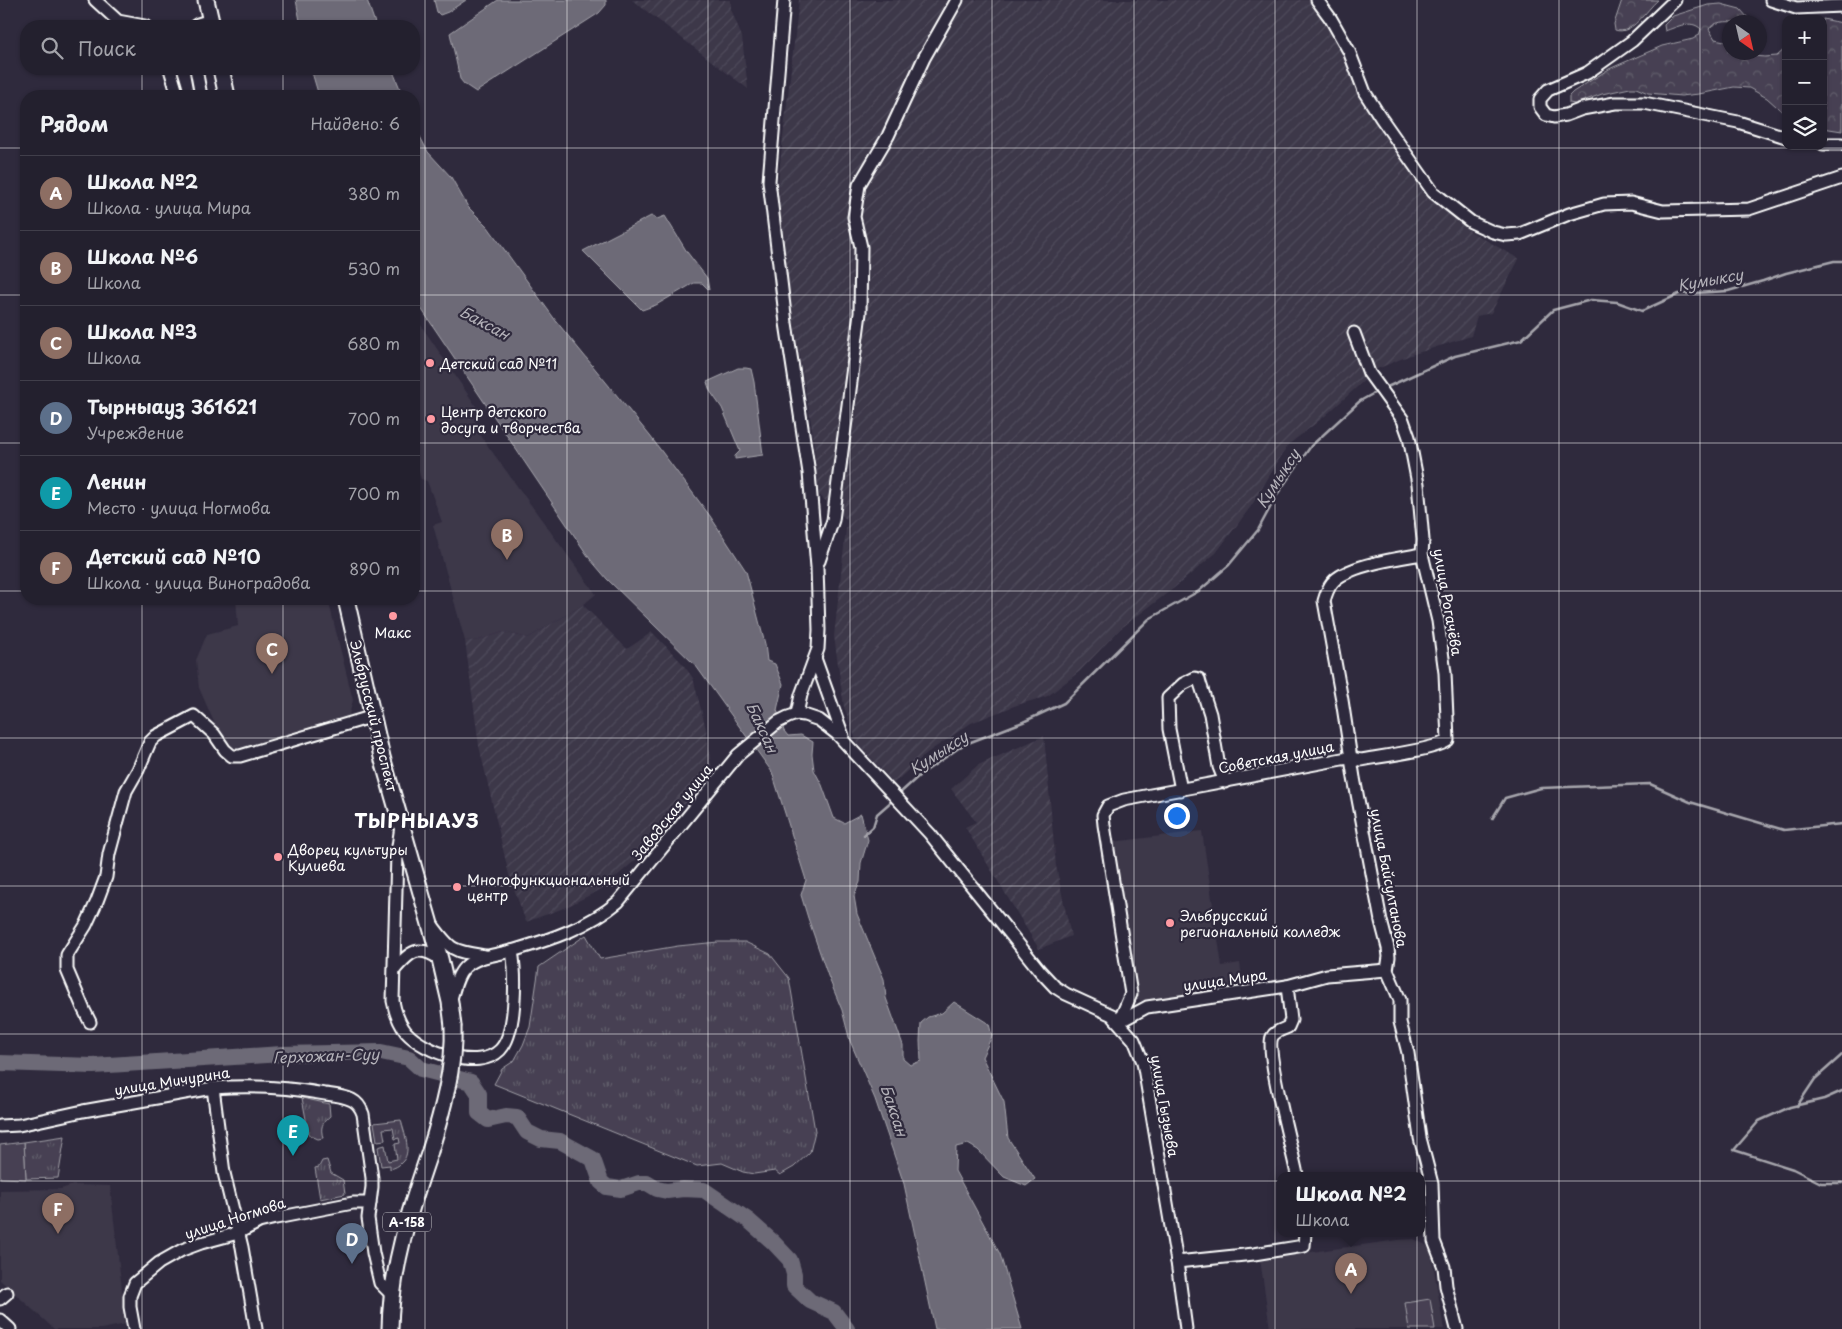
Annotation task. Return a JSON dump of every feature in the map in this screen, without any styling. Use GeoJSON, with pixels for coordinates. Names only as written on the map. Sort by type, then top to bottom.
{"type":"FeatureCollection","features":[{"type":"Feature","properties":{"kind":"main road"},"geometry":{"type":"LineString","coordinates":[[206,0],[210,20]]}},
{"type":"Feature","properties":{"kind":"main road"},"geometry":{"type":"LineString","coordinates":[[223,75],[226,90]]}},
{"type":"Feature","properties":{"kind":"main road","name":"Эльбрусский проспект"},"geometry":{"type":"LineString","coordinates":[[347,605],[382,757],[440,959],[450,1002],[453,1026],[446,1088],[438,1125],[402,1239],[392,1295],[390,1329]]}},
{"type":"Feature","properties":{"kind":"street"},"geometry":{"type":"LineString","coordinates":[[95,0],[117,20]]}},
{"type":"Feature","properties":{"kind":"street"},"geometry":{"type":"LineString","coordinates":[[784,0],[769,181],[786,323],[809,473],[817,567],[819,630],[818,649],[793,715]]}},
{"type":"Feature","properties":{"kind":"street"},"geometry":{"type":"LineString","coordinates":[[817,567],[832,520],[860,313],[861,247],[854,217],[859,185],[888,136],[924,58],[957,0]]}},
{"type":"Feature","properties":{"kind":"street"},"geometry":{"type":"LineString","coordinates":[[1317,0],[1349,52],[1365,93],[1433,192],[1471,222],[1493,232],[1506,235],[1520,234],[1569,214],[1604,204],[1631,203],[1663,211],[1749,209],[1842,178]]}},
{"type":"Feature","properties":{"kind":"street"},"geometry":{"type":"LineString","coordinates":[[1675,0],[1632,41],[1587,73],[1548,90],[1540,98],[1540,107],[1546,114],[1554,117],[1582,109],[1615,103],[1644,103],[1738,122],[1782,136]]}},
{"type":"Feature","properties":{"kind":"street"},"geometry":{"type":"LineString","coordinates":[[1771,0],[1796,8],[1842,6]]}},
{"type":"Feature","properties":{"kind":"street"},"geometry":{"type":"LineString","coordinates":[[172,75],[176,90]]}},
{"type":"Feature","properties":{"kind":"street"},"geometry":{"type":"LineString","coordinates":[[197,75],[200,90]]}},
{"type":"Feature","properties":{"kind":"street"},"geometry":{"type":"LineString","coordinates":[[1827,144],[1842,144]]}},
{"type":"Feature","properties":{"kind":"street","name":"улица Рогачёва"},"geometry":{"type":"LineString","coordinates":[[1354,333],[1369,372],[1402,420],[1409,437],[1418,484],[1423,540],[1422,554],[1438,621],[1445,673],[1448,734]]}},
{"type":"Feature","properties":{"kind":"street","name":"улица Байсултанова"},"geometry":{"type":"LineString","coordinates":[[1422,554],[1377,563],[1341,575],[1332,583],[1324,601],[1381,921],[1388,948],[1387,970],[1400,1000],[1400,1022],[1408,1053],[1420,1138],[1432,1184],[1434,1242],[1444,1267],[1446,1286],[1457,1329]]}},
{"type":"Feature","properties":{"kind":"street"},"geometry":{"type":"LineString","coordinates":[[815,658],[845,742]]}},
{"type":"Feature","properties":{"kind":"street"},"geometry":{"type":"LineString","coordinates":[[1181,790],[1169,729],[1168,698],[1184,684],[1195,678],[1200,683],[1210,714],[1219,767],[1224,782]]}},
{"type":"Feature","properties":{"kind":"street","name":"улица Гызыева"},"geometry":{"type":"LineString","coordinates":[[793,715],[819,720],[831,728],[945,851],[1055,987],[1076,1000],[1112,1015],[1134,1040],[1143,1062],[1186,1329]]}},
{"type":"Feature","properties":{"kind":"street","name":"Заводская улица"},"geometry":{"type":"LineString","coordinates":[[485,956],[512,950],[579,927],[618,902],[725,770],[748,745],[793,715]]}},
{"type":"Feature","properties":{"kind":"street"},"geometry":{"type":"LineString","coordinates":[[90,1022],[68,970],[67,955],[86,926],[97,901],[106,877],[109,854],[126,791],[138,770],[150,742],[156,736],[194,716],[214,734],[225,750],[232,756],[240,756],[374,716]]}},
{"type":"Feature","properties":{"kind":"street","name":"Советская улица"},"geometry":{"type":"LineString","coordinates":[[1119,1022],[1131,994],[1104,825],[1103,815],[1108,806],[1124,800],[1351,758],[1361,760],[1431,747],[1446,742],[1448,734]]}},
{"type":"Feature","properties":{"kind":"street"},"geometry":{"type":"LineString","coordinates":[[401,825],[397,853],[393,950],[395,968],[393,983],[394,1007],[407,1033],[423,1046],[449,1056],[464,1059],[482,1059],[498,1052],[506,1044],[510,1032],[515,977],[512,950]]}},
{"type":"Feature","properties":{"kind":"street"},"geometry":{"type":"LineString","coordinates":[[430,922],[452,948],[460,952],[485,956]]}},
{"type":"Feature","properties":{"kind":"street"},"geometry":{"type":"LineString","coordinates":[[395,968],[408,955],[418,950],[430,952],[440,959]]}},
{"type":"Feature","properties":{"kind":"street"},"geometry":{"type":"LineString","coordinates":[[450,1002],[462,971],[472,962],[485,956]]}},
{"type":"Feature","properties":{"kind":"street"},"geometry":{"type":"LineString","coordinates":[[1287,986],[1327,975],[1387,970]]}},
{"type":"Feature","properties":{"kind":"street","name":"улица Мира"},"geometry":{"type":"LineString","coordinates":[[1119,1022],[1147,1007],[1287,986],[1291,1020],[1288,1026],[1272,1036],[1270,1044],[1274,1073],[1296,1172]]}},
{"type":"Feature","properties":{"kind":"street","name":"улица Мичурина"},"geometry":{"type":"LineString","coordinates":[[0,1126],[232,1086],[283,1088],[338,1096],[351,1100],[357,1104],[363,1114],[372,1178],[368,1211],[369,1228],[376,1268],[380,1283],[392,1295]]}},
{"type":"Feature","properties":{"kind":"street"},"geometry":{"type":"LineString","coordinates":[[213,1088],[224,1173],[238,1233],[256,1329]]}},
{"type":"Feature","properties":{"kind":"street","name":"улица Ногмова"},"geometry":{"type":"LineString","coordinates":[[134,1329],[130,1296],[135,1283],[159,1263],[182,1250],[238,1233],[259,1222],[353,1202],[370,1203]]}},
{"type":"Feature","properties":{"kind":"street"},"geometry":{"type":"LineString","coordinates":[[1176,1262],[1254,1254],[1304,1246],[1305,1237]]}},
{"type":"Feature","properties":{"kind":"street"},"geometry":{"type":"LineString","coordinates":[[0,1320],[10,1329]]}},
{"type":"Feature","properties":{"kind":"shaded area"},"geometry":{"type":"Polygon","coordinates":[[[632,0],[731,0],[731,9],[742,37],[748,89],[632,0]]]}},
{"type":"Feature","properties":{"kind":"shaded area"},"geometry":{"type":"Polygon","coordinates":[[[799,0],[1309,0],[1333,32],[1379,125],[1431,195],[1470,231],[1519,259],[1491,313],[1477,316],[1471,336],[1408,356],[1377,369],[1325,416],[1288,445],[1252,505],[1216,553],[1120,629],[1080,671],[1048,696],[1017,705],[971,723],[927,753],[894,783],[857,743],[844,707],[834,636],[847,520],[819,495],[812,429],[782,254],[778,181],[799,0]]]}},
{"type":"Feature","properties":{"kind":"shaded area"},"geometry":{"type":"Polygon","coordinates":[[[420,324],[480,412],[473,417],[482,432],[480,434],[596,594],[583,605],[528,638],[503,632],[479,640],[465,641],[433,525],[442,522],[427,481],[421,479],[420,324]]]}},
{"type":"Feature","properties":{"kind":"shaded area"},"geometry":{"type":"Polygon","coordinates":[[[236,605],[329,605],[353,700],[348,719],[255,747],[234,748],[217,729],[199,688],[196,660],[207,634],[238,626],[236,605]]]}},
{"type":"Feature","properties":{"kind":"shaded area"},"geometry":{"type":"Polygon","coordinates":[[[583,605],[627,649],[652,632],[682,663],[693,678],[706,729],[712,772],[664,829],[659,827],[637,852],[638,858],[602,889],[564,908],[526,922],[509,875],[479,746],[465,641],[479,640],[503,632],[528,638],[583,605]]]}},
{"type":"Feature","properties":{"kind":"shaded area"},"geometry":{"type":"Polygon","coordinates":[[[1044,736],[1056,866],[1071,936],[1039,949],[965,827],[976,822],[951,789],[978,765],[1044,736]]]}},
{"type":"Feature","properties":{"kind":"shaded area","name":"Эльбрусский региональный колледж"},"geometry":{"type":"Polygon","coordinates":[[[1202,831],[1222,966],[1240,963],[1243,983],[1152,1002],[1140,1001],[1136,996],[1112,842],[1202,831]]]}},
{"type":"Feature","properties":{"kind":"shaded area"},"geometry":{"type":"Polygon","coordinates":[[[73,1185],[110,1186],[126,1324],[101,1329],[54,1329],[0,1280],[0,1190],[61,1189],[73,1185]]]}},
{"type":"Feature","properties":{"kind":"shaded area"},"geometry":{"type":"Polygon","coordinates":[[[1414,1239],[1426,1245],[1431,1251],[1444,1329],[1270,1329],[1260,1259],[1414,1239]]]}},
{"type":"Feature","properties":{"kind":"green space"},"geometry":{"type":"Polygon","coordinates":[[[1622,0],[1658,0],[1633,26],[1621,31],[1615,30],[1614,24],[1622,0]]]}},
{"type":"Feature","properties":{"kind":"green space"},"geometry":{"type":"Polygon","coordinates":[[[1721,4],[1740,9],[1745,15],[1722,15],[1722,22],[1716,23],[1709,29],[1715,39],[1722,40],[1722,60],[1767,60],[1767,57],[1777,56],[1782,52],[1782,111],[1767,98],[1749,88],[1734,87],[1681,96],[1648,93],[1636,88],[1630,88],[1602,94],[1575,104],[1569,103],[1569,96],[1573,92],[1609,69],[1662,46],[1693,39],[1699,35],[1701,29],[1697,26],[1688,24],[1665,31],[1664,25],[1673,16],[1708,5],[1721,4]]]}},
{"type":"Feature","properties":{"kind":"green space"},"geometry":{"type":"Polygon","coordinates":[[[1827,20],[1842,23],[1842,131],[1827,129],[1827,20]]]}},
{"type":"Feature","properties":{"kind":"green space"},"geometry":{"type":"Polygon","coordinates":[[[586,935],[600,959],[678,946],[718,942],[745,942],[770,954],[789,978],[815,1131],[810,1152],[794,1167],[780,1175],[775,1171],[754,1174],[743,1172],[722,1163],[697,1166],[494,1084],[502,1069],[514,1061],[530,1027],[539,967],[586,935]]]}},
{"type":"Feature","properties":{"kind":"green space"},"geometry":{"type":"Polygon","coordinates":[[[302,1098],[329,1104],[330,1116],[322,1126],[323,1138],[318,1139],[309,1135],[302,1098]]]}},
{"type":"Feature","properties":{"kind":"green space"},"geometry":{"type":"Polygon","coordinates":[[[401,1120],[407,1143],[405,1159],[396,1167],[390,1169],[390,1165],[381,1166],[378,1147],[385,1145],[388,1161],[397,1159],[395,1144],[400,1143],[399,1138],[395,1139],[393,1128],[383,1129],[385,1140],[377,1141],[374,1123],[401,1120]]]}},
{"type":"Feature","properties":{"kind":"green space"},"geometry":{"type":"Polygon","coordinates":[[[65,1136],[58,1178],[26,1179],[24,1142],[65,1136]]]}},
{"type":"Feature","properties":{"kind":"green space"},"geometry":{"type":"Polygon","coordinates":[[[24,1142],[26,1179],[0,1178],[0,1145],[24,1142]]]}},
{"type":"Feature","properties":{"kind":"green space"},"geometry":{"type":"Polygon","coordinates":[[[327,1160],[331,1173],[343,1180],[345,1194],[320,1199],[315,1168],[319,1167],[322,1161],[327,1160]]]}},
{"type":"Feature","properties":{"kind":"green space"},"geometry":{"type":"Polygon","coordinates":[[[1430,1299],[1435,1329],[1409,1329],[1405,1303],[1430,1299]]]}},
{"type":"Feature","properties":{"kind":"water"},"geometry":{"type":"Polygon","coordinates":[[[296,0],[367,0],[374,20],[300,20],[296,0]]]}},
{"type":"Feature","properties":{"kind":"water"},"geometry":{"type":"Polygon","coordinates":[[[434,0],[466,0],[440,15],[437,12],[434,0]]]}},
{"type":"Feature","properties":{"kind":"water"},"geometry":{"type":"Polygon","coordinates":[[[498,0],[606,0],[606,5],[599,13],[476,92],[460,79],[450,33],[498,0]]]}},
{"type":"Feature","properties":{"kind":"water"},"geometry":{"type":"Polygon","coordinates":[[[313,75],[394,75],[401,90],[317,90],[313,75]]]}},
{"type":"Feature","properties":{"kind":"water","name":"Баксан"},"geometry":{"type":"Polygon","coordinates":[[[420,137],[428,152],[451,177],[468,207],[488,227],[556,321],[650,436],[710,516],[746,571],[765,644],[767,661],[775,664],[783,684],[777,710],[784,731],[788,736],[801,735],[813,742],[814,770],[822,785],[834,818],[844,823],[861,814],[868,840],[861,863],[860,882],[854,896],[857,914],[884,979],[886,998],[903,1045],[903,1059],[910,1065],[921,1061],[921,1023],[928,1017],[942,1013],[954,1002],[989,1024],[992,1036],[982,1057],[1004,1102],[1008,1138],[1035,1179],[1026,1186],[1004,1177],[978,1150],[968,1144],[956,1147],[955,1171],[1000,1254],[1022,1329],[935,1329],[904,1184],[875,1099],[850,1041],[842,1010],[808,918],[801,895],[806,880],[772,772],[696,666],[607,579],[590,559],[420,307],[420,137]]]}},
{"type":"Feature","properties":{"kind":"water"},"geometry":{"type":"Polygon","coordinates":[[[651,216],[657,219],[665,216],[687,252],[707,278],[709,290],[702,283],[694,283],[656,305],[642,310],[583,251],[651,216]]]}},
{"type":"Feature","properties":{"kind":"water"},"geometry":{"type":"Polygon","coordinates":[[[738,368],[751,369],[763,455],[735,459],[735,456],[740,451],[722,408],[710,391],[707,382],[738,368]]]}},
{"type":"Feature","properties":{"kind":"waterway","name":"Кумыксу"},"geometry":{"type":"LineString","coordinates":[[1385,388],[1455,356],[1521,340],[1553,310],[1591,300],[1617,302],[1642,311],[1679,294],[1728,291],[1786,273],[1834,261],[1842,261]]}},
{"type":"Feature","properties":{"kind":"waterway","name":"Кумыксу"},"geometry":{"type":"LineString","coordinates":[[899,794],[920,775],[963,745],[1023,722],[1064,703],[1149,619],[1199,591],[1229,565],[1258,530],[1278,493],[1311,446],[1360,401],[1378,391]]}},
{"type":"Feature","properties":{"kind":"waterway"},"geometry":{"type":"LineString","coordinates":[[1492,819],[1505,798],[1541,788],[1650,784],[1690,802],[1784,830],[1842,824]]}},
{"type":"Feature","properties":{"kind":"waterway","name":"Кумыксу"},"geometry":{"type":"LineString","coordinates":[[864,835],[873,827],[877,814],[893,800]]}},
{"type":"Feature","properties":{"kind":"waterway","name":"Герхожан-Суу"},"geometry":{"type":"LineString","coordinates":[[0,1063],[93,1066],[282,1054],[381,1052],[409,1058],[421,1069],[471,1082],[479,1094],[479,1113],[488,1120],[506,1116],[517,1117],[527,1132],[541,1139],[560,1141],[593,1159],[601,1182],[607,1187],[621,1189],[639,1183],[647,1183],[657,1189],[667,1191],[683,1189],[704,1190],[748,1220],[773,1242],[790,1260],[794,1274],[794,1286],[810,1301],[834,1312],[847,1329]]}},
{"type":"Feature","properties":{"kind":"waterway"},"geometry":{"type":"LineString","coordinates":[[1797,1106],[1815,1079],[1842,1055]]}},
{"type":"Feature","properties":{"kind":"waterway"},"geometry":{"type":"LineString","coordinates":[[1842,1091],[1824,1099],[1790,1107],[1759,1121],[1734,1150],[1793,1169],[1821,1183],[1842,1183]]}},
{"type":"Feature","properties":{"kind":"place","name":"Детский сад №11"},"geometry":{"type":"Point","coordinates":[430,363]}},
{"type":"Feature","properties":{"kind":"place","name":"Центр детского досуга и творчества"},"geometry":{"type":"Point","coordinates":[431,419]}},
{"type":"Feature","properties":{"kind":"place","name":"Школа №6"},"geometry":{"type":"Point","coordinates":[507,560]}},
{"type":"Feature","properties":{"kind":"place","name":"Макс"},"geometry":{"type":"Point","coordinates":[393,616]}},
{"type":"Feature","properties":{"kind":"place","name":"Школа №3"},"geometry":{"type":"Point","coordinates":[272,674]}},
{"type":"Feature","properties":{"kind":"place","name":"Дворец культуры Кулиева"},"geometry":{"type":"Point","coordinates":[278,857]}},
{"type":"Feature","properties":{"kind":"place","name":"Многофункциональный центр"},"geometry":{"type":"Point","coordinates":[457,887]}},
{"type":"Feature","properties":{"kind":"place","name":"Эльбрусский региональный колледж"},"geometry":{"type":"Point","coordinates":[1170,923]}},
{"type":"Feature","properties":{"kind":"place","name":"Ленин"},"geometry":{"type":"Point","coordinates":[293,1156]}},
{"type":"Feature","properties":{"kind":"place","name":"Детский сад №10"},"geometry":{"type":"Point","coordinates":[58,1234]}},
{"type":"Feature","properties":{"kind":"place","name":"Тырныауз 361621"},"geometry":{"type":"Point","coordinates":[352,1264]}},
{"type":"Feature","properties":{"kind":"place","name":"Школа №2"},"geometry":{"type":"Point","coordinates":[1351,1294]}},
{"type":"Feature","properties":{"kind":"district","name":"ТЫРНЫАУЗ"},"geometry":{"type":"Point","coordinates":[417,820]}}]}
